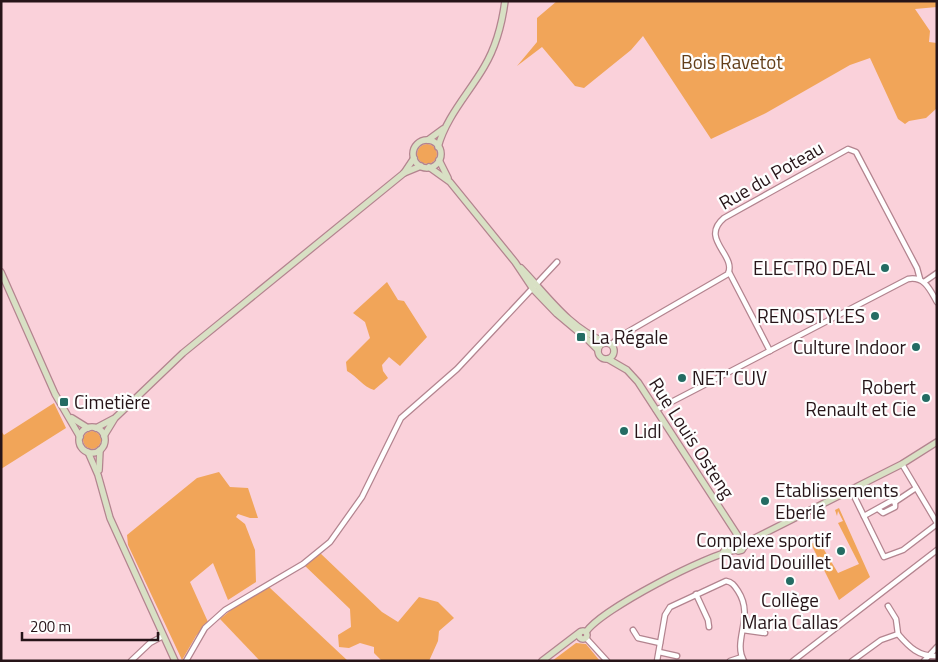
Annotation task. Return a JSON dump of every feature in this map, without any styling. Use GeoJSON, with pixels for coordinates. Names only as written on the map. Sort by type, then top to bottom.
{"type":"FeatureCollection","features":[{"type":"Feature","properties":{"kind":"street"},"geometry":{"type":"LineString","coordinates":[[505,1],[499,30],[490,55],[445,127],[438,147],[439,160],[450,182],[557,314],[588,340],[598,350],[601,357],[608,359],[615,352],[612,344]]}},
{"type":"Feature","properties":{"kind":"street"},"geometry":{"type":"LineString","coordinates":[[404,173],[414,158],[417,144],[428,140],[445,127]]}},
{"type":"Feature","properties":{"kind":"street"},"geometry":{"type":"LineString","coordinates":[[428,140],[438,147]]}},
{"type":"Feature","properties":{"kind":"street","name":"Rue du Poteau"},"geometry":{"type":"LineString","coordinates":[[770,351],[729,272],[729,264],[716,237],[716,228],[720,221],[848,149],[856,152],[922,280],[937,302]]}},
{"type":"Feature","properties":{"kind":"street"},"geometry":{"type":"LineString","coordinates":[[414,158],[421,166]]}},
{"type":"Feature","properties":{"kind":"street"},"geometry":{"type":"LineString","coordinates":[[429,167],[439,160]]}},
{"type":"Feature","properties":{"kind":"street"},"geometry":{"type":"LineString","coordinates":[[98,475],[100,450],[104,444],[104,436],[115,418],[183,353],[404,173],[421,166],[429,167],[450,182]]}},
{"type":"Feature","properties":{"kind":"street"},"geometry":{"type":"LineString","coordinates":[[186,661],[206,628],[225,610],[303,564],[330,542],[362,497],[401,418],[457,369],[557,262]]}},
{"type":"Feature","properties":{"kind":"street"},"geometry":{"type":"LineString","coordinates":[[1,272],[55,394],[80,437],[80,444],[88,452],[98,475],[110,518],[174,661]]}},
{"type":"Feature","properties":{"kind":"street"},"geometry":{"type":"LineString","coordinates":[[612,344],[619,337],[729,272]]}},
{"type":"Feature","properties":{"kind":"street"},"geometry":{"type":"LineString","coordinates":[[656,410],[908,279],[922,280],[937,273]]}},
{"type":"Feature","properties":{"kind":"street"},"geometry":{"type":"LineString","coordinates":[[535,287],[568,318],[591,336],[612,344]]}},
{"type":"Feature","properties":{"kind":"street"},"geometry":{"type":"LineString","coordinates":[[598,350],[605,342]]}},
{"type":"Feature","properties":{"kind":"street","name":"Rue Louis Osteng"},"geometry":{"type":"LineString","coordinates":[[615,352],[626,370]]}},
{"type":"Feature","properties":{"kind":"street","name":"Rue Louis Osteng"},"geometry":{"type":"LineString","coordinates":[[608,359],[626,370],[638,382],[729,525],[738,544]]}},
{"type":"Feature","properties":{"kind":"street"},"geometry":{"type":"LineString","coordinates":[[68,416],[88,428],[96,428],[115,418]]}},
{"type":"Feature","properties":{"kind":"street"},"geometry":{"type":"LineString","coordinates":[[80,437],[88,428]]}},
{"type":"Feature","properties":{"kind":"street"},"geometry":{"type":"LineString","coordinates":[[96,428],[104,436]]}},
{"type":"Feature","properties":{"kind":"street"},"geometry":{"type":"LineString","coordinates":[[542,661],[570,640],[583,635],[599,619],[632,598],[902,464],[908,458],[937,442]]}},
{"type":"Feature","properties":{"kind":"street"},"geometry":{"type":"LineString","coordinates":[[88,452],[100,450]]}},
{"type":"Feature","properties":{"kind":"street"},"geometry":{"type":"LineString","coordinates":[[855,498],[883,556],[885,557],[904,548],[937,523],[902,464]]}},
{"type":"Feature","properties":{"kind":"street"},"geometry":{"type":"LineString","coordinates":[[864,516],[878,509],[879,506],[891,501],[895,502],[916,488]]}},
{"type":"Feature","properties":{"kind":"street"},"geometry":{"type":"LineString","coordinates":[[793,661],[937,550]]}},
{"type":"Feature","properties":{"kind":"street"},"geometry":{"type":"LineString","coordinates":[[657,661],[668,610],[696,594],[723,582],[733,584],[745,604],[743,659],[730,661]]}},
{"type":"Feature","properties":{"kind":"street"},"geometry":{"type":"LineString","coordinates":[[696,594],[708,620],[709,627]]}},
{"type":"Feature","properties":{"kind":"street"},"geometry":{"type":"LineString","coordinates":[[888,606],[896,619],[898,634],[912,649],[926,658],[937,656]]}},
{"type":"Feature","properties":{"kind":"street"},"geometry":{"type":"LineString","coordinates":[[633,630],[638,638],[660,642]]}},
{"type":"Feature","properties":{"kind":"street"},"geometry":{"type":"LineString","coordinates":[[743,630],[765,633]]}},
{"type":"Feature","properties":{"kind":"street"},"geometry":{"type":"LineString","coordinates":[[852,661],[881,640],[898,634]]}},
{"type":"Feature","properties":{"kind":"street"},"geometry":{"type":"LineString","coordinates":[[583,635],[606,661]]}},
{"type":"Feature","properties":{"kind":"street"},"geometry":{"type":"LineString","coordinates":[[131,661],[150,642],[162,636]]}},
{"type":"Feature","properties":{"kind":"street"},"geometry":{"type":"LineString","coordinates":[[926,658],[937,647]]}},
{"type":"Feature","properties":{"kind":"street"},"geometry":{"type":"LineString","coordinates":[[659,652],[677,656]]}},
{"type":"Feature","properties":{"kind":"green space","name":"Bois Ravetot"},"geometry":{"type":"Polygon","coordinates":[[[557,1],[937,1],[937,7],[915,9],[930,31],[929,42],[937,43],[937,108],[926,118],[909,121],[905,124],[898,119],[870,58],[850,65],[766,113],[711,139],[643,36],[631,50],[584,88],[575,86],[542,47],[517,66],[537,42],[537,18],[557,1]]]}},
{"type":"Feature","properties":{"kind":"green space"},"geometry":{"type":"Polygon","coordinates":[[[427,144],[434,147],[437,154],[434,161],[427,164],[420,161],[417,154],[420,147],[427,144]]]}},
{"type":"Feature","properties":{"kind":"green space"},"geometry":{"type":"Polygon","coordinates":[[[387,282],[398,300],[404,301],[427,337],[400,366],[389,357],[382,365],[383,371],[388,378],[374,390],[347,371],[346,362],[370,338],[365,322],[353,313],[387,282]]]}},
{"type":"Feature","properties":{"kind":"green space"},"geometry":{"type":"Polygon","coordinates":[[[54,403],[66,428],[1,469],[1,431],[4,435],[54,403]]]}},
{"type":"Feature","properties":{"kind":"green space"},"geometry":{"type":"Polygon","coordinates":[[[88,431],[96,431],[101,436],[99,447],[88,449],[83,444],[83,436],[88,431]]]}},
{"type":"Feature","properties":{"kind":"green space"},"geometry":{"type":"Polygon","coordinates":[[[219,472],[230,487],[248,488],[258,518],[250,518],[238,514],[236,517],[245,524],[255,550],[256,582],[228,600],[213,563],[190,582],[208,622],[196,636],[182,660],[128,545],[127,535],[197,478],[219,472]]]}},
{"type":"Feature","properties":{"kind":"green space"},"geometry":{"type":"Polygon","coordinates":[[[839,508],[870,577],[839,600],[811,544],[817,541],[820,543],[838,573],[859,564],[838,523],[843,521],[838,511],[837,516],[835,510],[839,508]]]}},
{"type":"Feature","properties":{"kind":"green space"},"geometry":{"type":"Polygon","coordinates":[[[319,552],[382,612],[398,622],[419,597],[438,602],[454,618],[439,631],[438,641],[429,661],[381,660],[374,653],[374,647],[360,643],[349,648],[339,647],[338,635],[351,627],[350,609],[303,564],[319,552]]]}},
{"type":"Feature","properties":{"kind":"green space"},"geometry":{"type":"Polygon","coordinates":[[[269,587],[348,661],[260,661],[220,619],[237,605],[269,587]]]}},
{"type":"Feature","properties":{"kind":"green space"},"geometry":{"type":"Polygon","coordinates":[[[576,643],[586,644],[600,661],[552,661],[576,643]]]}},
{"type":"Feature","properties":{"kind":"place","name":"ELECTRO DEAL"},"geometry":{"type":"Point","coordinates":[885,268]}},
{"type":"Feature","properties":{"kind":"place","name":"RENOSTYLES"},"geometry":{"type":"Point","coordinates":[875,316]}},
{"type":"Feature","properties":{"kind":"place","name":"La Régale"},"geometry":{"type":"Point","coordinates":[581,337]}},
{"type":"Feature","properties":{"kind":"place","name":"Culture Indoor"},"geometry":{"type":"Point","coordinates":[916,347]}},
{"type":"Feature","properties":{"kind":"place","name":"NET' CUV"},"geometry":{"type":"Point","coordinates":[682,378]}},
{"type":"Feature","properties":{"kind":"place","name":"Robert Renault et Cie"},"geometry":{"type":"Point","coordinates":[926,398]}},
{"type":"Feature","properties":{"kind":"place","name":"Cimetière"},"geometry":{"type":"Point","coordinates":[64,402]}},
{"type":"Feature","properties":{"kind":"place","name":"Lidl"},"geometry":{"type":"Point","coordinates":[624,431]}},
{"type":"Feature","properties":{"kind":"place","name":"Etablissements Eberlé"},"geometry":{"type":"Point","coordinates":[765,501]}},
{"type":"Feature","properties":{"kind":"place","name":"Complexe sportif David Douillet"},"geometry":{"type":"Point","coordinates":[841,551]}},
{"type":"Feature","properties":{"kind":"place","name":"Collège Maria Callas"},"geometry":{"type":"Point","coordinates":[790,581]}}]}
